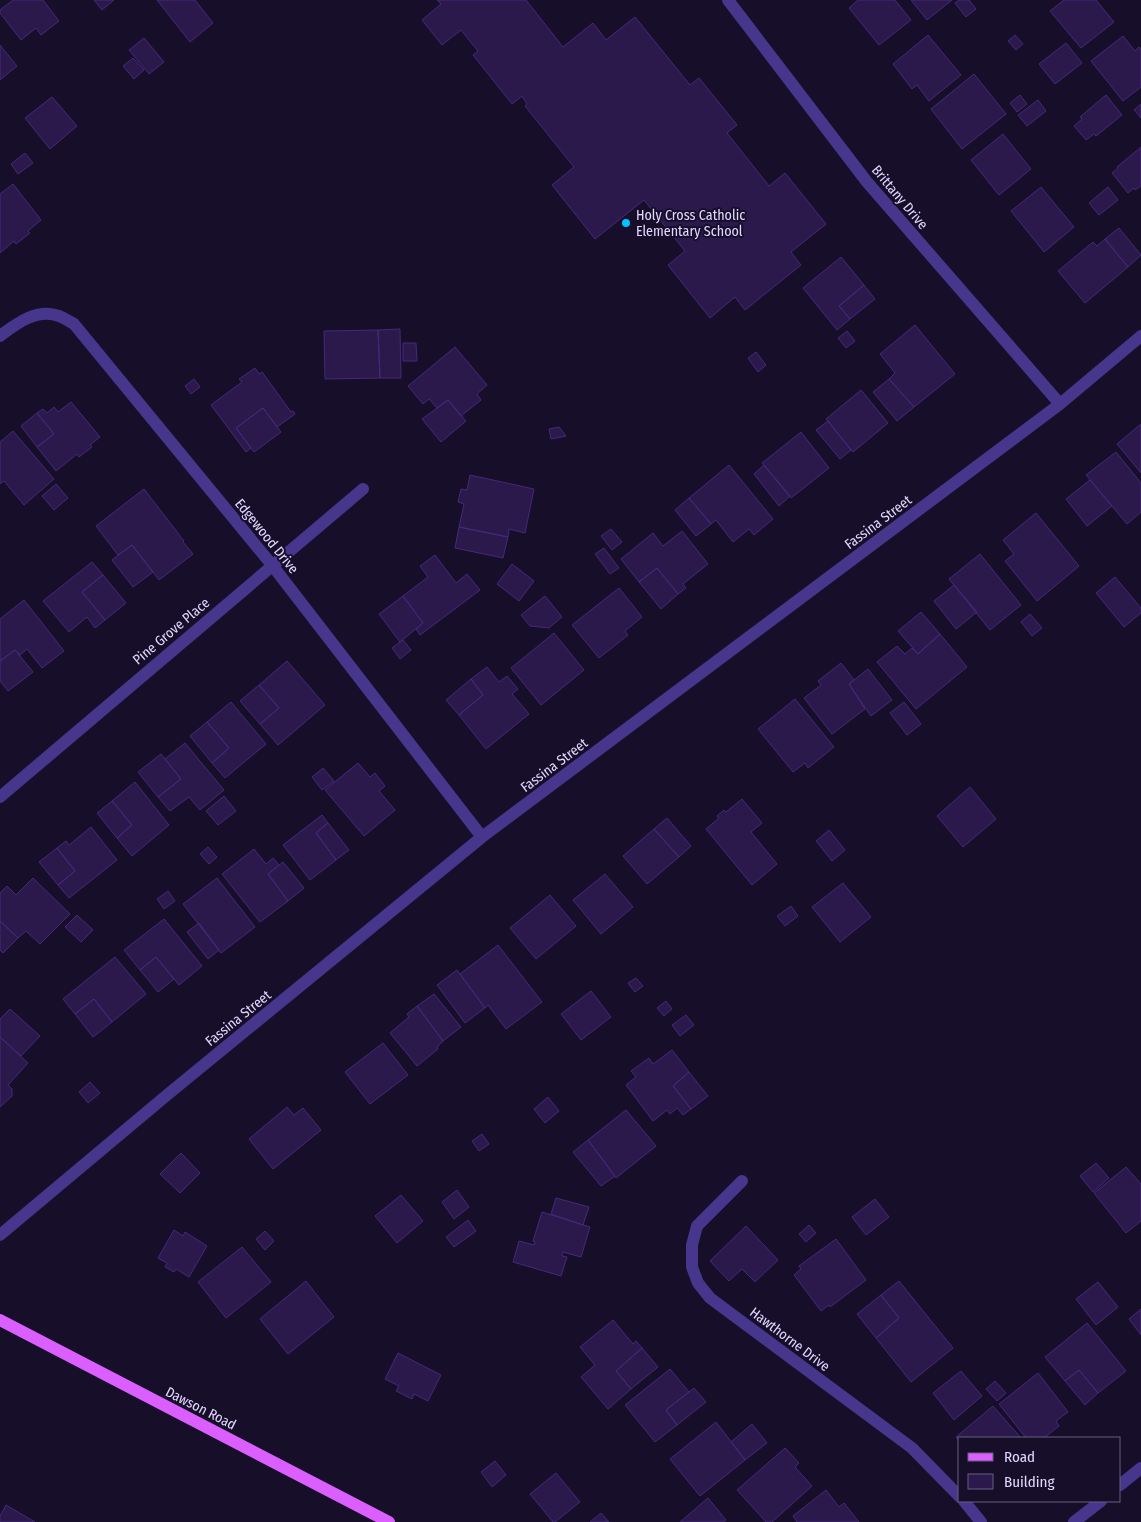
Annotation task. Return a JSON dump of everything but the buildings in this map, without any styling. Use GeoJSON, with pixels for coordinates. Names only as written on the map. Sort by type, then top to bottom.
{"type":"FeatureCollection","features":[{"type":"Feature","properties":{"kind":"main road","name":"Dawson Road"},"geometry":{"type":"LineString","coordinates":[[0,1320],[389,1522]]}},
{"type":"Feature","properties":{"kind":"street","name":"Brittany Drive"},"geometry":{"type":"LineString","coordinates":[[728,0],[867,182],[1060,404]]}},
{"type":"Feature","properties":{"kind":"street","name":"Edgewood Drive"},"geometry":{"type":"LineString","coordinates":[[0,336],[30,316],[45,314],[60,316],[74,324],[272,565],[482,837]]}},
{"type":"Feature","properties":{"kind":"street","name":"Fassina Street"},"geometry":{"type":"LineString","coordinates":[[0,1236],[167,1095],[482,837],[1060,404],[1141,336]]}},
{"type":"Feature","properties":{"kind":"street","name":"Pine Grove Place"},"geometry":{"type":"LineString","coordinates":[[0,797],[363,489]]}},
{"type":"Feature","properties":{"kind":"street","name":"Hawthorne Drive"},"geometry":{"type":"LineString","coordinates":[[742,1181],[697,1226],[692,1245],[692,1267],[698,1283],[710,1298],[912,1448],[958,1495]]}},
{"type":"Feature","properties":{"kind":"street"},"geometry":{"type":"LineString","coordinates":[[1121,1484],[1141,1468]]}},
{"type":"Feature","properties":{"kind":"street"},"geometry":{"type":"LineString","coordinates":[[965,1502],[981,1522]]}},
{"type":"Feature","properties":{"kind":"street"},"geometry":{"type":"LineString","coordinates":[[1074,1522],[1099,1502]]}},
{"type":"Feature","properties":{"kind":"place","name":"Holy Cross Catholic Elementary School"},"geometry":{"type":"Point","coordinates":[626,223]}}]}
